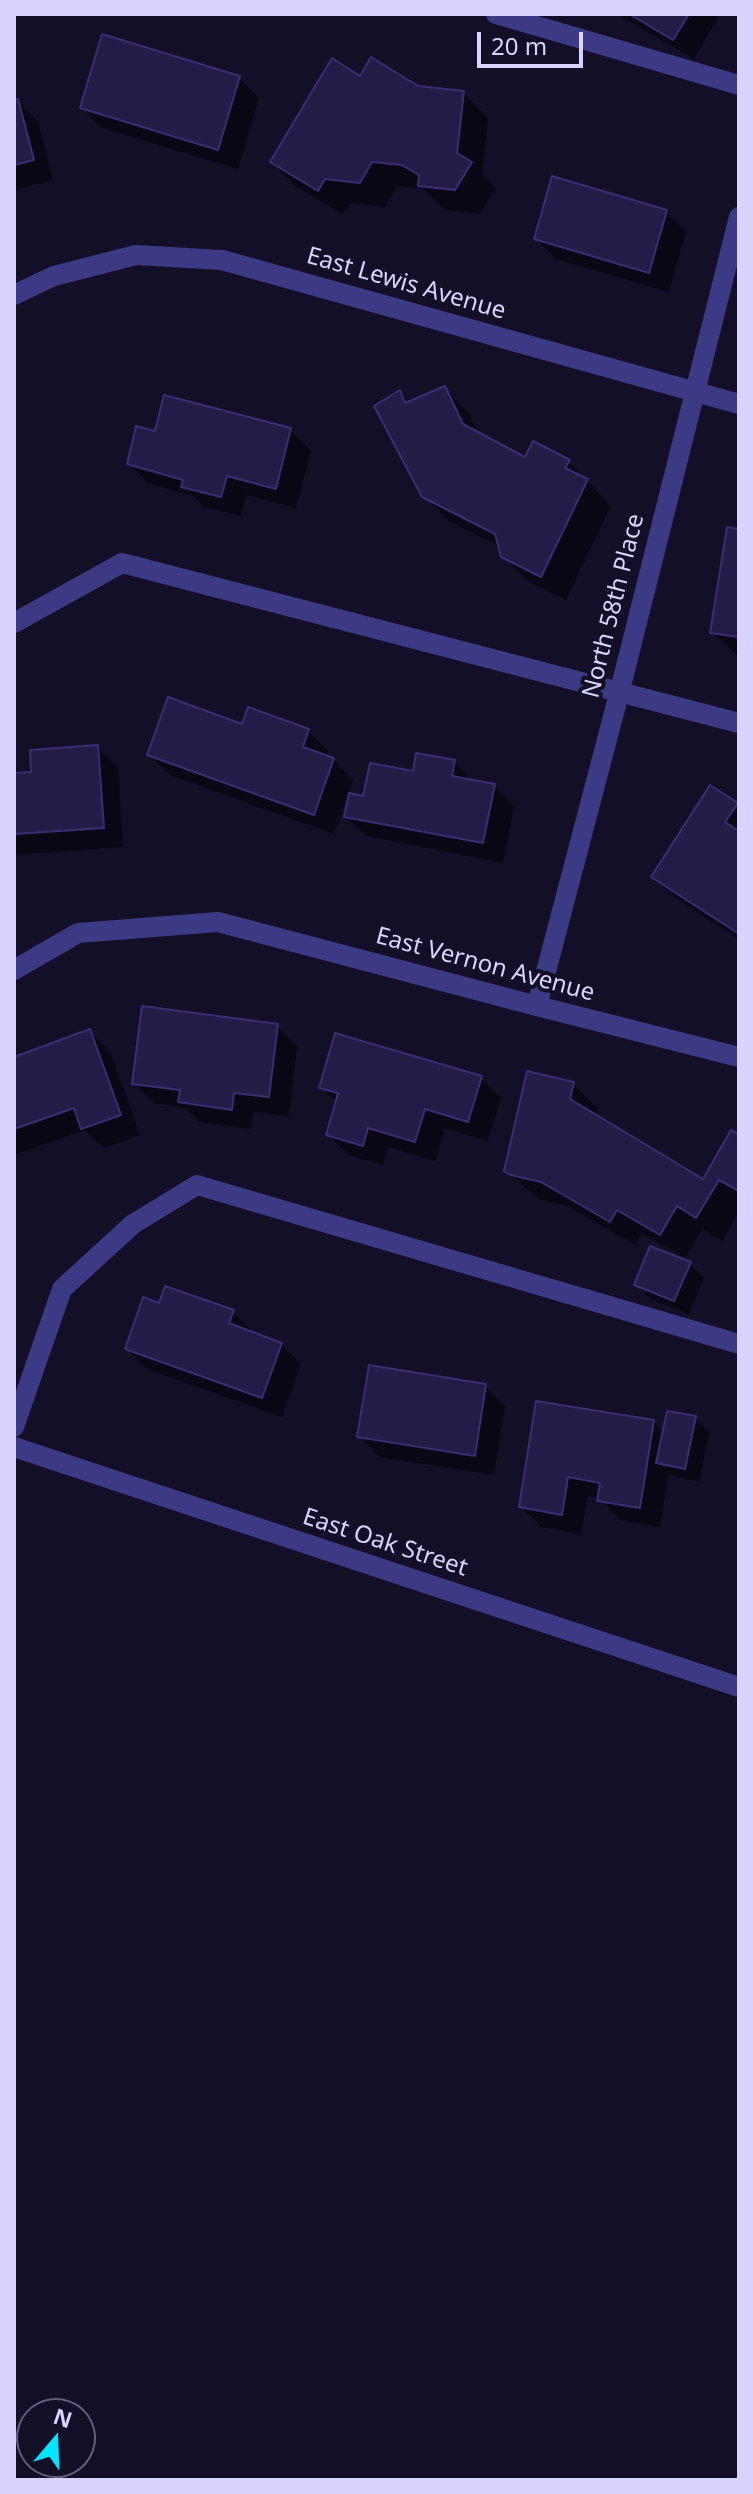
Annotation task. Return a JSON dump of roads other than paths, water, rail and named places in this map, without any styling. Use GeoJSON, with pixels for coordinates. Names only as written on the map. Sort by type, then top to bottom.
{"type":"FeatureCollection","features":[{"type":"Feature","properties":{"kind":"street"},"geometry":{"type":"LineString","coordinates":[[496,14],[739,85]]}},
{"type":"Feature","properties":{"kind":"street","name":"North 58th Place"},"geometry":{"type":"LineString","coordinates":[[537,1006],[739,217]]}},
{"type":"Feature","properties":{"kind":"street","name":"East Lewis Avenue"},"geometry":{"type":"LineString","coordinates":[[14,295],[54,276],[136,255],[222,260],[739,404]]}},
{"type":"Feature","properties":{"kind":"street"},"geometry":{"type":"LineString","coordinates":[[14,623],[122,563],[739,723]]}},
{"type":"Feature","properties":{"kind":"street","name":"East Vernon Avenue"},"geometry":{"type":"LineString","coordinates":[[14,970],[78,933],[218,922],[739,1057]]}},
{"type":"Feature","properties":{"kind":"street"},"geometry":{"type":"LineString","coordinates":[[14,1427],[62,1289],[133,1224],[197,1185],[739,1344]]}},
{"type":"Feature","properties":{"kind":"street","name":"East Oak Street"},"geometry":{"type":"LineString","coordinates":[[14,1447],[739,1687]]}}]}
